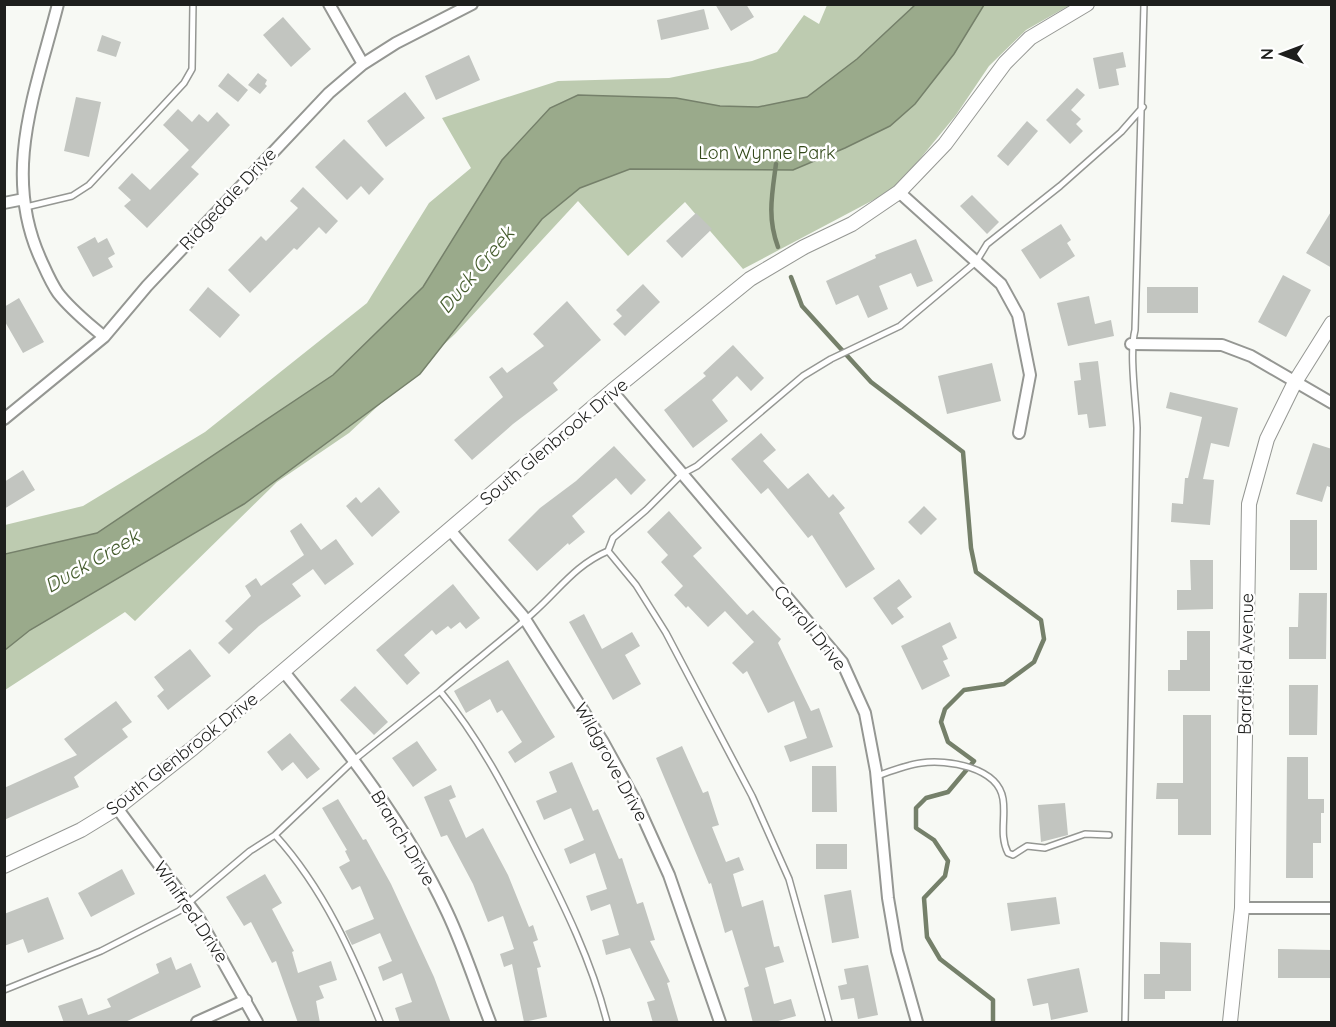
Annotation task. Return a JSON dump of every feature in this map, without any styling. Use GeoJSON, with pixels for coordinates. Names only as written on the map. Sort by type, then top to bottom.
{"type":"FeatureCollection","features":[{"type":"Feature","properties":{"kind":"street"},"geometry":{"type":"LineString","coordinates":[[58,4],[27,123],[21,163],[25,203],[31,237],[56,290],[68,305],[104,337]]}},
{"type":"Feature","properties":{"kind":"street"},"geometry":{"type":"LineString","coordinates":[[329,4],[363,64]]}},
{"type":"Feature","properties":{"kind":"street","name":"Ridgedale Drive"},"geometry":{"type":"LineString","coordinates":[[4,419],[104,337],[147,286],[329,93],[363,64],[396,43],[472,4]]}},
{"type":"Feature","properties":{"kind":"street","name":"South Glenbrook Drive"},"geometry":{"type":"LineString","coordinates":[[4,866],[81,830],[117,808],[194,748],[612,391],[750,279],[804,247],[852,224],[899,192],[945,144],[1005,63],[1030,38],[1087,4]]}},
{"type":"Feature","properties":{"kind":"street"},"geometry":{"type":"LineString","coordinates":[[899,192],[1001,284],[1018,315],[1030,375],[1019,433]]}},
{"type":"Feature","properties":{"kind":"street"},"geometry":{"type":"LineString","coordinates":[[4,203],[25,203]]}},
{"type":"Feature","properties":{"kind":"street","name":"Bardfield Avenue"},"geometry":{"type":"LineString","coordinates":[[1230,1023],[1242,908],[1249,504],[1267,439],[1295,382],[1332,324]]}},
{"type":"Feature","properties":{"kind":"street"},"geometry":{"type":"LineString","coordinates":[[1131,344],[1222,345],[1251,356],[1332,403]]}},
{"type":"Feature","properties":{"kind":"street","name":"Carroll Drive"},"geometry":{"type":"LineString","coordinates":[[612,391],[842,662],[865,712],[877,776],[888,898],[897,951],[917,1023]]}},
{"type":"Feature","properties":{"kind":"street","name":"Wildgrove Drive"},"geometry":{"type":"LineString","coordinates":[[450,530],[524,619],[603,742],[636,802],[669,875],[720,1023]]}},
{"type":"Feature","properties":{"kind":"street","name":"Branch Drive"},"geometry":{"type":"LineString","coordinates":[[284,672],[354,760],[409,843],[447,911],[490,1023]]}},
{"type":"Feature","properties":{"kind":"street","name":"Winifred Drive"},"geometry":{"type":"LineString","coordinates":[[117,808],[188,902],[246,1000],[257,1023]]}},
{"type":"Feature","properties":{"kind":"street"},"geometry":{"type":"LineString","coordinates":[[1242,908],[1332,908]]}},
{"type":"Feature","properties":{"kind":"street"},"geometry":{"type":"LineString","coordinates":[[197,1023],[246,1000]]}},
{"type":"Feature","properties":{"kind":"lane"},"geometry":{"type":"LineString","coordinates":[[25,203],[72,196],[89,185],[184,83],[192,69],[193,4]]}},
{"type":"Feature","properties":{"kind":"lane"},"geometry":{"type":"LineString","coordinates":[[1125,1023],[1137,428],[1131,344],[1135,330],[1143,107],[1144,4]]}},
{"type":"Feature","properties":{"kind":"lane"},"geometry":{"type":"LineString","coordinates":[[4,990],[35,980],[129,938],[179,911],[250,851],[275,834],[354,760],[524,619],[569,575],[591,558],[608,551],[613,538],[646,510],[682,474],[697,466],[710,452],[803,376],[900,326],[976,262],[987,243],[1060,186],[1121,132],[1143,107]]}},
{"type":"Feature","properties":{"kind":"lane"},"geometry":{"type":"LineString","coordinates":[[608,551],[636,585],[666,633],[752,796],[789,879],[829,1023]]}},
{"type":"Feature","properties":{"kind":"lane"},"geometry":{"type":"LineString","coordinates":[[440,691],[460,714],[488,758],[554,883],[580,942],[607,1023]]}},
{"type":"Feature","properties":{"kind":"lane"},"geometry":{"type":"LineString","coordinates":[[877,776],[918,763],[957,764],[978,771],[1000,789],[1004,801],[1002,833],[1008,853],[1013,855],[1027,846],[1051,847],[1085,834],[1109,835]]}},
{"type":"Feature","properties":{"kind":"lane"},"geometry":{"type":"LineString","coordinates":[[275,834],[310,878],[336,920],[380,1023]]}},
{"type":"Feature","properties":{"kind":"green space","name":"Lon Wynne Park"},"geometry":{"type":"Polygon","coordinates":[[[827,5],[1070,5],[1026,30],[989,66],[956,115],[896,188],[743,269],[685,202],[628,256],[578,201],[455,334],[349,433],[277,482],[135,621],[125,612],[5,690],[5,525],[83,506],[205,432],[367,303],[429,203],[471,168],[442,118],[558,81],[669,78],[752,61],[777,52],[804,15],[819,24],[827,5]]]}},
{"type":"Feature","properties":{"kind":"water","name":"Duck Creek"},"geometry":{"type":"Polygon","coordinates":[[[915,5],[984,5],[954,54],[915,104],[890,126],[793,170],[630,169],[580,188],[542,219],[420,374],[244,504],[30,630],[5,650],[5,554],[97,533],[333,375],[423,287],[502,160],[550,108],[578,95],[676,98],[720,106],[758,107],[807,97],[857,59],[915,5]]]}},
{"type":"Feature","properties":{"kind":"building"},"geometry":{"type":"Polygon","coordinates":[[[715,4],[746,4],[754,17],[731,31],[715,4]]]}},
{"type":"Feature","properties":{"kind":"building"},"geometry":{"type":"Polygon","coordinates":[[[704,9],[709,29],[661,40],[657,20],[704,9]]]}},
{"type":"Feature","properties":{"kind":"building"},"geometry":{"type":"Polygon","coordinates":[[[283,17],[311,49],[291,67],[263,35],[283,17]]]}},
{"type":"Feature","properties":{"kind":"building"},"geometry":{"type":"Polygon","coordinates":[[[102,35],[121,42],[116,57],[97,51],[102,35]]]}},
{"type":"Feature","properties":{"kind":"building"},"geometry":{"type":"Polygon","coordinates":[[[1123,52],[1126,67],[1116,69],[1119,85],[1099,89],[1093,58],[1123,52]]]}},
{"type":"Feature","properties":{"kind":"building"},"geometry":{"type":"Polygon","coordinates":[[[469,55],[480,80],[436,100],[425,76],[469,55]]]}},
{"type":"Feature","properties":{"kind":"building"},"geometry":{"type":"Polygon","coordinates":[[[228,73],[248,90],[238,102],[218,86],[228,73]]]}},
{"type":"Feature","properties":{"kind":"building"},"geometry":{"type":"Polygon","coordinates":[[[258,73],[267,80],[265,84],[267,86],[260,94],[248,85],[258,73]]]}},
{"type":"Feature","properties":{"kind":"building"},"geometry":{"type":"Polygon","coordinates":[[[1077,88],[1085,95],[1071,110],[1081,119],[1076,124],[1083,131],[1070,144],[1046,120],[1077,88]]]}},
{"type":"Feature","properties":{"kind":"building"},"geometry":{"type":"Polygon","coordinates":[[[405,92],[425,118],[386,147],[367,121],[405,92]]]}},
{"type":"Feature","properties":{"kind":"building"},"geometry":{"type":"Polygon","coordinates":[[[76,97],[101,102],[89,157],[64,151],[76,97]]]}},
{"type":"Feature","properties":{"kind":"building"},"geometry":{"type":"Polygon","coordinates":[[[178,109],[192,122],[199,114],[208,122],[217,112],[230,125],[191,167],[199,174],[147,228],[124,206],[131,200],[118,188],[132,173],[150,190],[189,150],[163,125],[178,109]]]}},
{"type":"Feature","properties":{"kind":"building"},"geometry":{"type":"Polygon","coordinates":[[[1027,121],[1038,131],[1008,166],[997,156],[1027,121]]]}},
{"type":"Feature","properties":{"kind":"building"},"geometry":{"type":"Polygon","coordinates":[[[344,139],[384,179],[369,195],[361,186],[347,200],[315,167],[344,139]]]}},
{"type":"Feature","properties":{"kind":"building"},"geometry":{"type":"Polygon","coordinates":[[[303,187],[338,221],[326,234],[319,227],[297,250],[294,248],[250,293],[228,270],[261,236],[266,241],[298,208],[290,201],[303,187]]]}},
{"type":"Feature","properties":{"kind":"building"},"geometry":{"type":"Polygon","coordinates":[[[972,195],[999,222],[987,234],[960,206],[972,195]]]}},
{"type":"Feature","properties":{"kind":"building"},"geometry":{"type":"Polygon","coordinates":[[[1332,210],[1332,268],[1306,253],[1332,210]]]}},
{"type":"Feature","properties":{"kind":"building"},"geometry":{"type":"Polygon","coordinates":[[[696,213],[712,229],[682,258],[666,241],[696,213]]]}},
{"type":"Feature","properties":{"kind":"building"},"geometry":{"type":"Polygon","coordinates":[[[1061,224],[1071,240],[1067,243],[1075,256],[1040,279],[1021,250],[1061,224]]]}},
{"type":"Feature","properties":{"kind":"building"},"geometry":{"type":"Polygon","coordinates":[[[95,237],[98,243],[107,238],[115,254],[108,258],[113,267],[93,277],[77,247],[95,237]]]}},
{"type":"Feature","properties":{"kind":"building"},"geometry":{"type":"Polygon","coordinates":[[[916,239],[933,281],[917,287],[911,273],[879,286],[888,309],[868,318],[858,295],[836,305],[826,281],[876,258],[875,255],[916,239]]]}},
{"type":"Feature","properties":{"kind":"building"},"geometry":{"type":"Polygon","coordinates":[[[1283,275],[1311,290],[1286,337],[1258,322],[1283,275]]]}},
{"type":"Feature","properties":{"kind":"building"},"geometry":{"type":"Polygon","coordinates":[[[643,284],[660,302],[625,336],[613,324],[622,316],[616,310],[643,284]]]}},
{"type":"Feature","properties":{"kind":"building"},"geometry":{"type":"Polygon","coordinates":[[[208,287],[240,315],[220,338],[189,310],[208,287]]]}},
{"type":"Feature","properties":{"kind":"building"},"geometry":{"type":"Polygon","coordinates":[[[1147,287],[1198,287],[1198,313],[1147,313],[1147,287]]]}},
{"type":"Feature","properties":{"kind":"building"},"geometry":{"type":"Polygon","coordinates":[[[1089,296],[1095,324],[1111,320],[1114,336],[1068,346],[1057,303],[1089,296]]]}},
{"type":"Feature","properties":{"kind":"building"},"geometry":{"type":"Polygon","coordinates":[[[19,298],[44,342],[23,353],[4,320],[4,307],[19,298]]]}},
{"type":"Feature","properties":{"kind":"building"},"geometry":{"type":"Polygon","coordinates":[[[567,301],[601,340],[553,383],[558,390],[513,424],[472,460],[454,440],[503,397],[489,377],[502,367],[507,373],[544,346],[533,334],[567,301]]]}},
{"type":"Feature","properties":{"kind":"building"},"geometry":{"type":"Polygon","coordinates":[[[733,345],[764,378],[751,391],[737,376],[712,400],[728,421],[693,448],[664,410],[706,376],[703,373],[733,345]]]}},
{"type":"Feature","properties":{"kind":"building"},"geometry":{"type":"Polygon","coordinates":[[[1098,361],[1106,426],[1089,428],[1087,414],[1078,415],[1074,381],[1081,380],[1079,363],[1098,361]]]}},
{"type":"Feature","properties":{"kind":"building"},"geometry":{"type":"Polygon","coordinates":[[[992,363],[1001,401],[947,414],[938,376],[992,363]]]}},
{"type":"Feature","properties":{"kind":"building"},"geometry":{"type":"Polygon","coordinates":[[[1170,392],[1238,408],[1229,447],[1211,443],[1203,479],[1214,480],[1210,525],[1171,522],[1172,503],[1183,504],[1185,478],[1188,478],[1202,417],[1166,408],[1170,392]]]}},
{"type":"Feature","properties":{"kind":"building"},"geometry":{"type":"Polygon","coordinates":[[[761,433],[776,450],[763,461],[788,489],[808,473],[829,498],[833,494],[845,508],[839,513],[875,569],[846,588],[812,535],[808,538],[768,488],[761,494],[731,459],[761,433]]]}},
{"type":"Feature","properties":{"kind":"building"},"geometry":{"type":"Polygon","coordinates":[[[1313,443],[1332,449],[1332,488],[1327,486],[1322,502],[1296,494],[1313,443]]]}},
{"type":"Feature","properties":{"kind":"building"},"geometry":{"type":"Polygon","coordinates":[[[614,446],[646,480],[631,495],[616,478],[572,516],[585,532],[569,545],[568,543],[537,571],[508,540],[540,508],[576,481],[614,446]]]}},
{"type":"Feature","properties":{"kind":"building"},"geometry":{"type":"Polygon","coordinates":[[[23,470],[35,490],[4,509],[4,482],[23,470]]]}},
{"type":"Feature","properties":{"kind":"building"},"geometry":{"type":"Polygon","coordinates":[[[379,487],[400,512],[372,537],[346,506],[356,497],[361,503],[379,487]]]}},
{"type":"Feature","properties":{"kind":"building"},"geometry":{"type":"Polygon","coordinates":[[[924,506],[937,519],[921,535],[908,522],[924,506]]]}},
{"type":"Feature","properties":{"kind":"building"},"geometry":{"type":"Polygon","coordinates":[[[669,511],[702,548],[693,556],[747,615],[753,610],[781,639],[778,643],[811,711],[819,708],[833,747],[790,762],[784,746],[807,738],[794,701],[768,713],[747,671],[743,674],[732,663],[754,642],[725,611],[708,627],[674,595],[683,586],[661,562],[668,555],[647,532],[669,511]]]}},
{"type":"Feature","properties":{"kind":"building"},"geometry":{"type":"Polygon","coordinates":[[[1290,520],[1317,520],[1317,570],[1290,570],[1290,520]]]}},
{"type":"Feature","properties":{"kind":"building"},"geometry":{"type":"Polygon","coordinates":[[[301,523],[321,550],[336,539],[354,564],[325,585],[313,569],[292,584],[301,596],[259,626],[229,654],[218,643],[233,629],[225,621],[251,596],[245,586],[256,578],[261,586],[304,555],[290,531],[301,523]]]}},
{"type":"Feature","properties":{"kind":"building"},"geometry":{"type":"Polygon","coordinates":[[[1190,560],[1213,560],[1213,609],[1177,610],[1177,590],[1191,590],[1190,560]]]}},
{"type":"Feature","properties":{"kind":"building"},"geometry":{"type":"Polygon","coordinates":[[[899,579],[912,597],[897,608],[904,617],[892,625],[873,598],[899,579]]]}},
{"type":"Feature","properties":{"kind":"building"},"geometry":{"type":"Polygon","coordinates":[[[453,584],[480,618],[466,629],[460,622],[451,629],[448,626],[436,635],[432,630],[404,655],[420,673],[407,685],[376,650],[453,584]]]}},
{"type":"Feature","properties":{"kind":"building"},"geometry":{"type":"Polygon","coordinates":[[[1299,593],[1327,593],[1326,659],[1289,659],[1289,627],[1298,627],[1299,593]]]}},
{"type":"Feature","properties":{"kind":"building"},"geometry":{"type":"Polygon","coordinates":[[[584,614],[602,649],[632,632],[640,646],[625,655],[641,684],[613,700],[569,622],[584,614]]]}},
{"type":"Feature","properties":{"kind":"building"},"geometry":{"type":"Polygon","coordinates":[[[950,622],[957,638],[942,646],[948,659],[943,661],[950,676],[922,690],[901,646],[950,622]]]}},
{"type":"Feature","properties":{"kind":"building"},"geometry":{"type":"Polygon","coordinates":[[[1187,631],[1210,631],[1210,691],[1168,691],[1168,670],[1180,670],[1180,660],[1187,660],[1187,631]]]}},
{"type":"Feature","properties":{"kind":"building"},"geometry":{"type":"Polygon","coordinates":[[[190,649],[211,676],[168,710],[157,696],[164,690],[154,677],[190,649]]]}},
{"type":"Feature","properties":{"kind":"building"},"geometry":{"type":"Polygon","coordinates":[[[508,660],[555,737],[515,763],[508,752],[522,742],[502,710],[497,713],[490,699],[466,713],[454,691],[508,660]]]}},
{"type":"Feature","properties":{"kind":"building"},"geometry":{"type":"Polygon","coordinates":[[[1289,685],[1318,685],[1317,735],[1289,735],[1289,685]]]}},
{"type":"Feature","properties":{"kind":"building"},"geometry":{"type":"Polygon","coordinates":[[[355,686],[388,722],[374,735],[340,700],[355,686]]]}},
{"type":"Feature","properties":{"kind":"building"},"geometry":{"type":"Polygon","coordinates":[[[116,701],[132,722],[122,729],[128,737],[74,777],[79,787],[4,820],[4,788],[77,755],[64,739],[116,701]]]}},
{"type":"Feature","properties":{"kind":"building"},"geometry":{"type":"Polygon","coordinates":[[[1183,715],[1211,715],[1211,835],[1178,835],[1178,799],[1156,799],[1157,783],[1183,783],[1183,715]]]}},
{"type":"Feature","properties":{"kind":"building"},"geometry":{"type":"Polygon","coordinates":[[[290,733],[320,769],[307,779],[293,762],[282,771],[267,752],[290,733]]]}},
{"type":"Feature","properties":{"kind":"building"},"geometry":{"type":"Polygon","coordinates":[[[417,741],[437,770],[413,787],[392,758],[417,741]]]}},
{"type":"Feature","properties":{"kind":"building"},"geometry":{"type":"Polygon","coordinates":[[[682,746],[703,793],[708,791],[719,825],[712,827],[726,862],[739,857],[744,870],[733,874],[742,907],[763,900],[774,947],[779,946],[784,962],[765,968],[774,1004],[791,999],[796,1016],[771,1023],[753,1023],[744,988],[749,986],[732,930],[725,933],[711,883],[709,884],[656,758],[682,746]]]}},
{"type":"Feature","properties":{"kind":"building"},"geometry":{"type":"Polygon","coordinates":[[[1287,757],[1308,757],[1308,799],[1324,799],[1324,813],[1321,813],[1321,843],[1313,843],[1313,878],[1286,878],[1287,757]]]}},
{"type":"Feature","properties":{"kind":"building"},"geometry":{"type":"Polygon","coordinates":[[[572,762],[593,811],[598,809],[619,859],[622,858],[637,904],[643,902],[655,940],[650,941],[670,982],[667,983],[679,1023],[653,1023],[647,1002],[655,1000],[630,948],[606,955],[602,940],[619,935],[610,904],[591,911],[586,896],[607,889],[595,853],[570,864],[564,849],[584,840],[571,808],[544,820],[536,801],[557,792],[549,772],[572,762]]]}},
{"type":"Feature","properties":{"kind":"building"},"geometry":{"type":"Polygon","coordinates":[[[812,766],[836,766],[837,812],[812,812],[812,766]]]}},
{"type":"Feature","properties":{"kind":"building"},"geometry":{"type":"Polygon","coordinates":[[[451,785],[456,797],[449,800],[466,838],[483,828],[508,875],[529,927],[533,925],[538,940],[533,942],[541,967],[537,968],[547,1017],[524,1022],[512,964],[504,967],[500,954],[514,949],[503,916],[488,922],[473,884],[447,835],[441,837],[424,797],[451,785]]]}},
{"type":"Feature","properties":{"kind":"building"},"geometry":{"type":"Polygon","coordinates":[[[338,799],[363,840],[366,839],[391,884],[434,977],[451,1023],[400,1023],[395,1008],[412,1002],[402,973],[383,981],[378,967],[392,961],[380,933],[352,945],[345,931],[374,919],[360,886],[352,890],[339,867],[350,861],[345,851],[347,850],[322,808],[338,799]]]}},
{"type":"Feature","properties":{"kind":"building"},"geometry":{"type":"Polygon","coordinates":[[[1065,803],[1068,835],[1041,842],[1038,805],[1065,803]]]}},
{"type":"Feature","properties":{"kind":"building"},"geometry":{"type":"Polygon","coordinates":[[[816,844],[847,844],[847,869],[816,869],[816,844]]]}},
{"type":"Feature","properties":{"kind":"building"},"geometry":{"type":"Polygon","coordinates":[[[122,869],[135,894],[91,917],[78,893],[122,869]]]}},
{"type":"Feature","properties":{"kind":"building"},"geometry":{"type":"Polygon","coordinates":[[[265,874],[282,903],[272,909],[294,951],[292,952],[298,973],[331,961],[337,980],[319,986],[324,998],[316,1001],[320,1023],[298,1023],[276,961],[272,963],[251,922],[244,926],[226,897],[265,874]]]}},
{"type":"Feature","properties":{"kind":"building"},"geometry":{"type":"Polygon","coordinates":[[[851,890],[859,938],[832,943],[824,895],[851,890]]]}},
{"type":"Feature","properties":{"kind":"building"},"geometry":{"type":"Polygon","coordinates":[[[48,897],[64,939],[28,953],[23,939],[4,946],[4,914],[48,897]]]}},
{"type":"Feature","properties":{"kind":"building"},"geometry":{"type":"Polygon","coordinates":[[[1056,897],[1060,924],[1011,931],[1007,903],[1056,897]]]}},
{"type":"Feature","properties":{"kind":"building"},"geometry":{"type":"Polygon","coordinates":[[[1160,942],[1191,943],[1191,991],[1165,991],[1165,999],[1144,999],[1144,974],[1160,974],[1160,942]]]}},
{"type":"Feature","properties":{"kind":"building"},"geometry":{"type":"Polygon","coordinates":[[[1278,949],[1332,950],[1332,978],[1278,978],[1278,949]]]}},
{"type":"Feature","properties":{"kind":"building"},"geometry":{"type":"Polygon","coordinates":[[[171,957],[176,970],[191,963],[201,987],[123,1023],[64,1023],[58,1006],[82,998],[88,1015],[111,1007],[107,999],[159,973],[156,964],[171,957]]]}},
{"type":"Feature","properties":{"kind":"building"},"geometry":{"type":"Polygon","coordinates":[[[868,965],[878,1015],[858,1019],[854,998],[841,1000],[838,986],[847,984],[844,969],[868,965]]]}},
{"type":"Feature","properties":{"kind":"building"},"geometry":{"type":"Polygon","coordinates":[[[1079,968],[1088,1012],[1051,1020],[1048,1003],[1033,1006],[1027,979],[1079,968]]]}},
{"type":"Feature","properties":{"kind":"waterway"},"geometry":{"type":"LineString","coordinates":[[776,164],[771,216],[778,247]]}},
{"type":"Feature","properties":{"kind":"waterway"},"geometry":{"type":"LineString","coordinates":[[791,277],[802,306],[871,382],[963,452],[971,548],[976,572],[1041,620],[1044,639],[1034,662],[1004,684],[964,690],[945,709],[941,722],[948,742],[974,761],[948,792],[926,798],[916,808],[916,828],[934,840],[948,861],[945,876],[924,898],[927,937],[940,959],[993,1000],[993,1022]]}}]}
